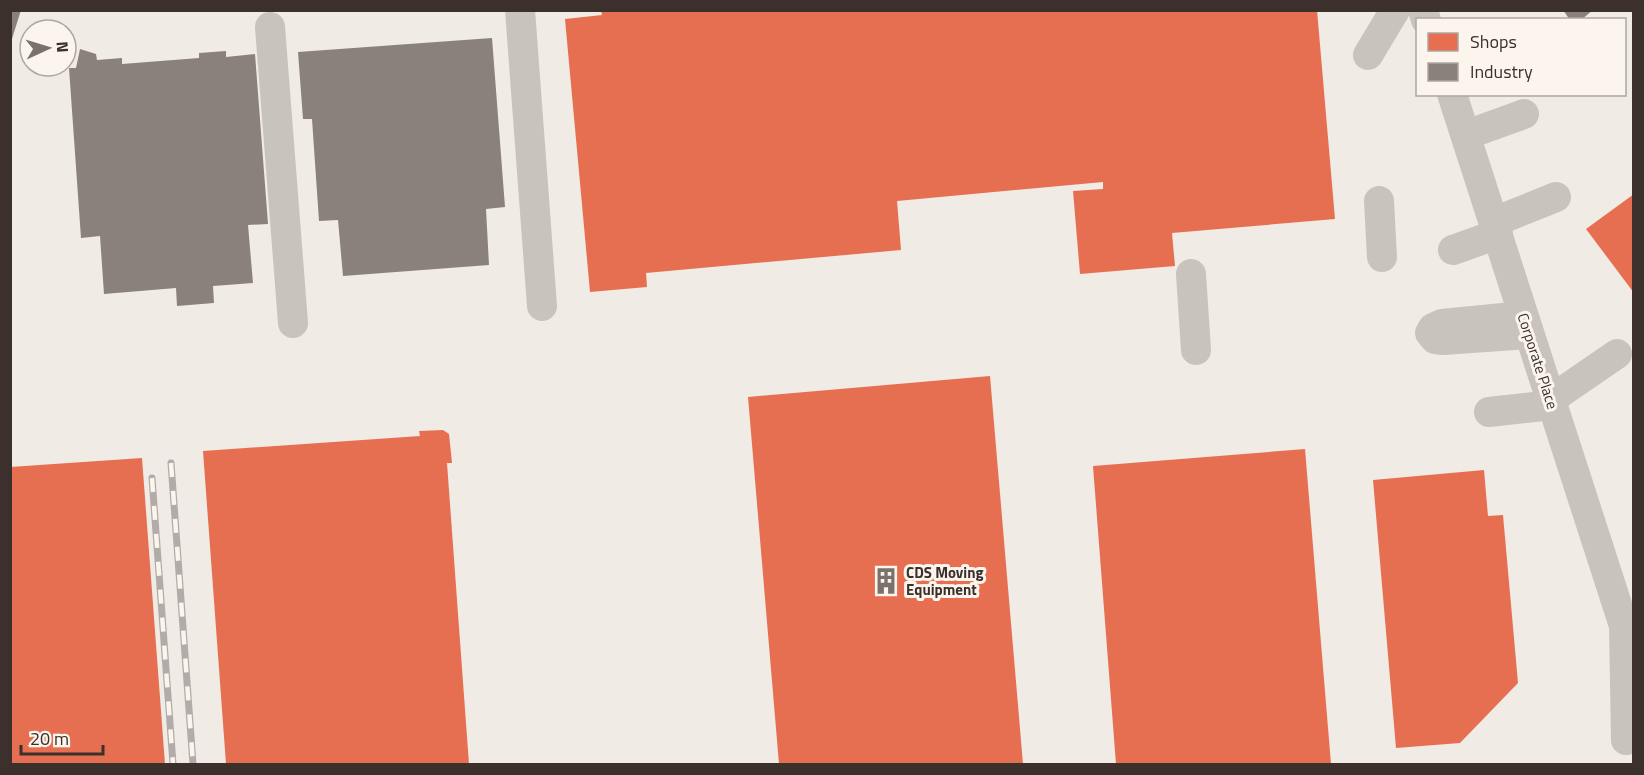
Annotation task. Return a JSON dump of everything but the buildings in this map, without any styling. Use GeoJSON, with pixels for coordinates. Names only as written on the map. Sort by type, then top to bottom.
{"type":"FeatureCollection","features":[{"type":"Feature","properties":{"kind":"street"},"geometry":{"type":"LineString","coordinates":[[520,10],[542,306]]}},
{"type":"Feature","properties":{"kind":"street"},"geometry":{"type":"LineString","coordinates":[[1368,55],[1395,10]]}},
{"type":"Feature","properties":{"kind":"street"},"geometry":{"type":"LineString","coordinates":[[270,27],[293,323]]}},
{"type":"Feature","properties":{"kind":"street","name":"Corporate Place"},"geometry":{"type":"LineString","coordinates":[[1453,96],[1551,402],[1630,623],[1626,740]]}},
{"type":"Feature","properties":{"kind":"street"},"geometry":{"type":"LineString","coordinates":[[1466,135],[1524,114]]}},
{"type":"Feature","properties":{"kind":"street"},"geometry":{"type":"LineString","coordinates":[[1452,249],[1556,197]]}},
{"type":"Feature","properties":{"kind":"street"},"geometry":{"type":"LineString","coordinates":[[1379,201],[1382,257]]}},
{"type":"Feature","properties":{"kind":"street"},"geometry":{"type":"LineString","coordinates":[[1191,274],[1196,350]]}},
{"type":"Feature","properties":{"kind":"street"},"geometry":{"type":"LineString","coordinates":[[1490,412],[1551,402],[1617,354]]}},
{"type":"Feature","properties":{"kind":"railway"},"geometry":{"type":"LineString","coordinates":[[171,463],[193,764]]}},
{"type":"Feature","properties":{"kind":"railway"},"geometry":{"type":"LineString","coordinates":[[152,478],[173,764]]}},
{"type":"Feature","properties":{"kind":"place","name":"CDS Moving Equipment"},"geometry":{"type":"Point","coordinates":[886,581]}}]}
